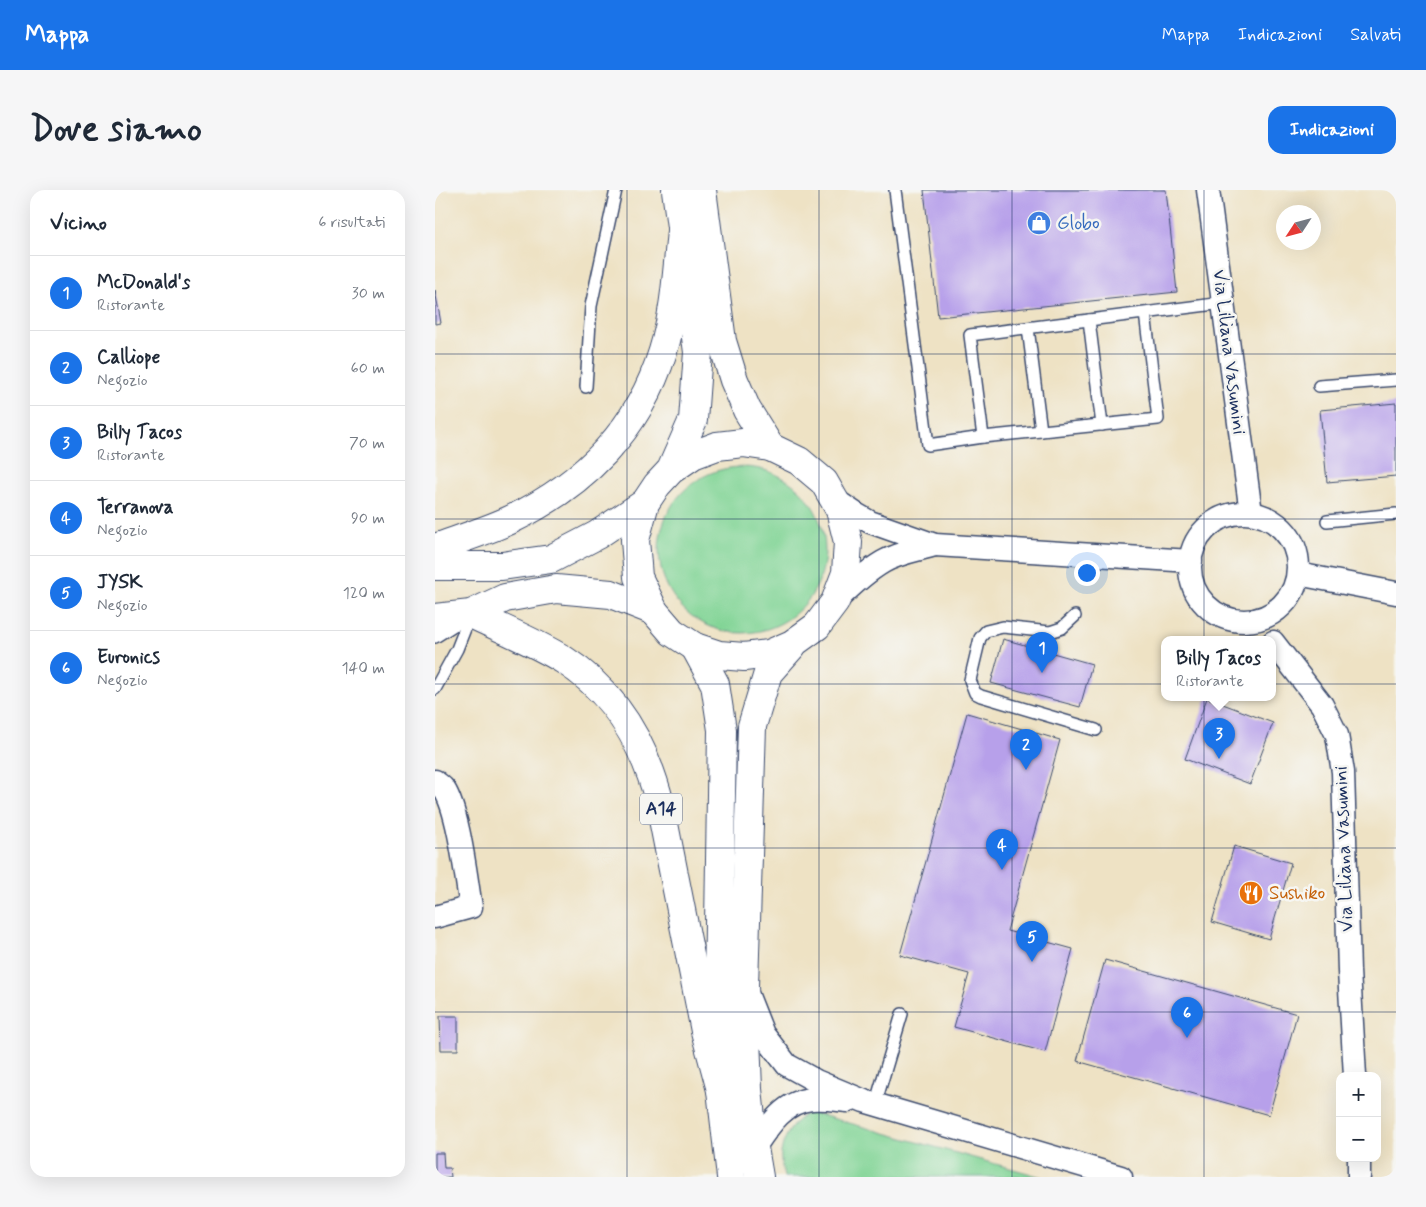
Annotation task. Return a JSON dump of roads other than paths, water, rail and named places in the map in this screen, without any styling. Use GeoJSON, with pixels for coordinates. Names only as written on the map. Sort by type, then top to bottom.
{"type":"FeatureCollection","features":[{"type":"Feature","properties":{"kind":"main road"},"geometry":{"type":"LineString","coordinates":[[671,470],[693,420],[698,352],[675,190]]}},
{"type":"Feature","properties":{"kind":"main road"},"geometry":{"type":"LineString","coordinates":[[702,190],[722,341],[733,380],[747,410],[769,447]]}},
{"type":"Feature","properties":{"kind":"main road"},"geometry":{"type":"LineString","coordinates":[[435,548],[509,520],[539,504],[574,482],[611,445],[636,412],[653,379],[663,351],[672,313],[681,231]]}},
{"type":"Feature","properties":{"kind":"main road"},"geometry":{"type":"LineString","coordinates":[[759,1177],[748,1089],[744,986],[752,726],[768,673],[793,644],[817,626],[835,602],[846,573],[848,542],[840,510],[824,482],[799,460],[769,447],[743,443],[717,446],[693,455],[671,470],[657,485],[645,503],[635,540],[638,577],[654,611],[672,632],[695,647],[719,655],[744,657],[769,654],[793,644]]}},
{"type":"Feature","properties":{"kind":"main road"},"geometry":{"type":"LineString","coordinates":[[435,566],[503,566],[551,559],[597,535],[645,503]]}},
{"type":"Feature","properties":{"kind":"main road"},"geometry":{"type":"LineString","coordinates":[[435,618],[471,614],[505,598],[556,588],[611,594],[654,611]]}},
{"type":"Feature","properties":{"kind":"main road","name":"A14"},"geometry":{"type":"LineString","coordinates":[[471,614],[565,660],[594,684],[613,704],[645,755],[660,804],[705,1031],[721,1090]]}},
{"type":"Feature","properties":{"kind":"main road"},"geometry":{"type":"LineString","coordinates":[[695,647],[715,684],[722,730],[718,990],[721,1090],[731,1177]]}},
{"type":"Feature","properties":{"kind":"street","name":"Via Liliana Vasumini"},"geometry":{"type":"LineString","coordinates":[[1208,190],[1251,513]]}},
{"type":"Feature","properties":{"kind":"street"},"geometry":{"type":"LineString","coordinates":[[834,499],[870,522],[935,545],[1191,561]]}},
{"type":"Feature","properties":{"kind":"street"},"geometry":{"type":"LineString","coordinates":[[1251,513],[1267,518],[1281,528],[1291,541],[1297,557],[1298,574],[1294,589],[1286,602],[1274,612],[1260,619],[1243,621],[1226,618],[1211,610],[1199,597],[1192,580],[1191,561],[1195,545],[1204,530],[1217,520],[1233,514],[1251,513]]}},
{"type":"Feature","properties":{"kind":"street"},"geometry":{"type":"LineString","coordinates":[[835,602],[858,580],[883,562],[905,553],[935,545]]}},
{"type":"Feature","properties":{"kind":"street"},"geometry":{"type":"LineString","coordinates":[[1298,574],[1396,593]]}},
{"type":"Feature","properties":{"kind":"street","name":"Via Liliana Vasumini"},"geometry":{"type":"LineString","coordinates":[[1260,619],[1269,636]]}},
{"type":"Feature","properties":{"kind":"street","name":"Via Liliana Vasumini"},"geometry":{"type":"LineString","coordinates":[[1276,646],[1322,706],[1337,736],[1343,772],[1349,971],[1355,1072]]}},
{"type":"Feature","properties":{"kind":"street"},"geometry":{"type":"LineString","coordinates":[[435,782],[443,789],[458,830],[471,907],[435,917]]}},
{"type":"Feature","properties":{"kind":"street"},"geometry":{"type":"LineString","coordinates":[[744,986],[763,1034],[787,1065],[816,1081],[870,1103],[1121,1177]]}},
{"type":"Feature","properties":{"kind":"street"},"geometry":{"type":"LineString","coordinates":[[754,1148],[773,1120],[792,1104],[812,1099],[870,1103]]}},
{"type":"Feature","properties":{"kind":"street"},"geometry":{"type":"LineString","coordinates":[[1359,1162],[1359,1177]]}},
{"type":"Feature","properties":{"kind":"lane"},"geometry":{"type":"LineString","coordinates":[[586,387],[591,306],[616,190]]}},
{"type":"Feature","properties":{"kind":"lane"},"geometry":{"type":"LineString","coordinates":[[895,190],[928,445],[983,437],[1158,419],[1145,313]]}},
{"type":"Feature","properties":{"kind":"lane"},"geometry":{"type":"LineString","coordinates":[[983,437],[970,335],[1223,304]]}},
{"type":"Feature","properties":{"kind":"lane"},"geometry":{"type":"LineString","coordinates":[[1089,320],[1102,425]]}},
{"type":"Feature","properties":{"kind":"lane"},"geometry":{"type":"LineString","coordinates":[[1028,328],[1041,431]]}},
{"type":"Feature","properties":{"kind":"lane"},"geometry":{"type":"LineString","coordinates":[[1319,386],[1396,380]]}},
{"type":"Feature","properties":{"kind":"lane"},"geometry":{"type":"LineString","coordinates":[[1327,521],[1396,514]]}},
{"type":"Feature","properties":{"kind":"lane"},"geometry":{"type":"LineString","coordinates":[[435,637],[471,614]]}},
{"type":"Feature","properties":{"kind":"lane"},"geometry":{"type":"LineString","coordinates":[[435,689],[457,649],[471,614]]}},
{"type":"Feature","properties":{"kind":"lane"},"geometry":{"type":"LineString","coordinates":[[1075,616],[1062,628],[1050,632],[1003,627],[986,631],[980,638],[970,680],[975,693],[981,696],[1095,730]]}},
{"type":"Feature","properties":{"kind":"lane"},"geometry":{"type":"LineString","coordinates":[[870,1103],[901,1014]]}},
{"type":"Feature","properties":{"kind":"place","name":"Globo"},"geometry":{"type":"Point","coordinates":[1039,223]}},
{"type":"Feature","properties":{"kind":"place","name":"McDonald's"},"geometry":{"type":"Point","coordinates":[1042,673]}},
{"type":"Feature","properties":{"kind":"place","name":"Billy Tacos"},"geometry":{"type":"Point","coordinates":[1219,759]}},
{"type":"Feature","properties":{"kind":"place","name":"Calliope"},"geometry":{"type":"Point","coordinates":[1026,770]}},
{"type":"Feature","properties":{"kind":"place","name":"Terranova"},"geometry":{"type":"Point","coordinates":[1002,870]}},
{"type":"Feature","properties":{"kind":"place","name":"Sushiko"},"geometry":{"type":"Point","coordinates":[1251,893]}},
{"type":"Feature","properties":{"kind":"place","name":"JYSK"},"geometry":{"type":"Point","coordinates":[1032,962]}},
{"type":"Feature","properties":{"kind":"place","name":"Euronics"},"geometry":{"type":"Point","coordinates":[1187,1038]}}]}
